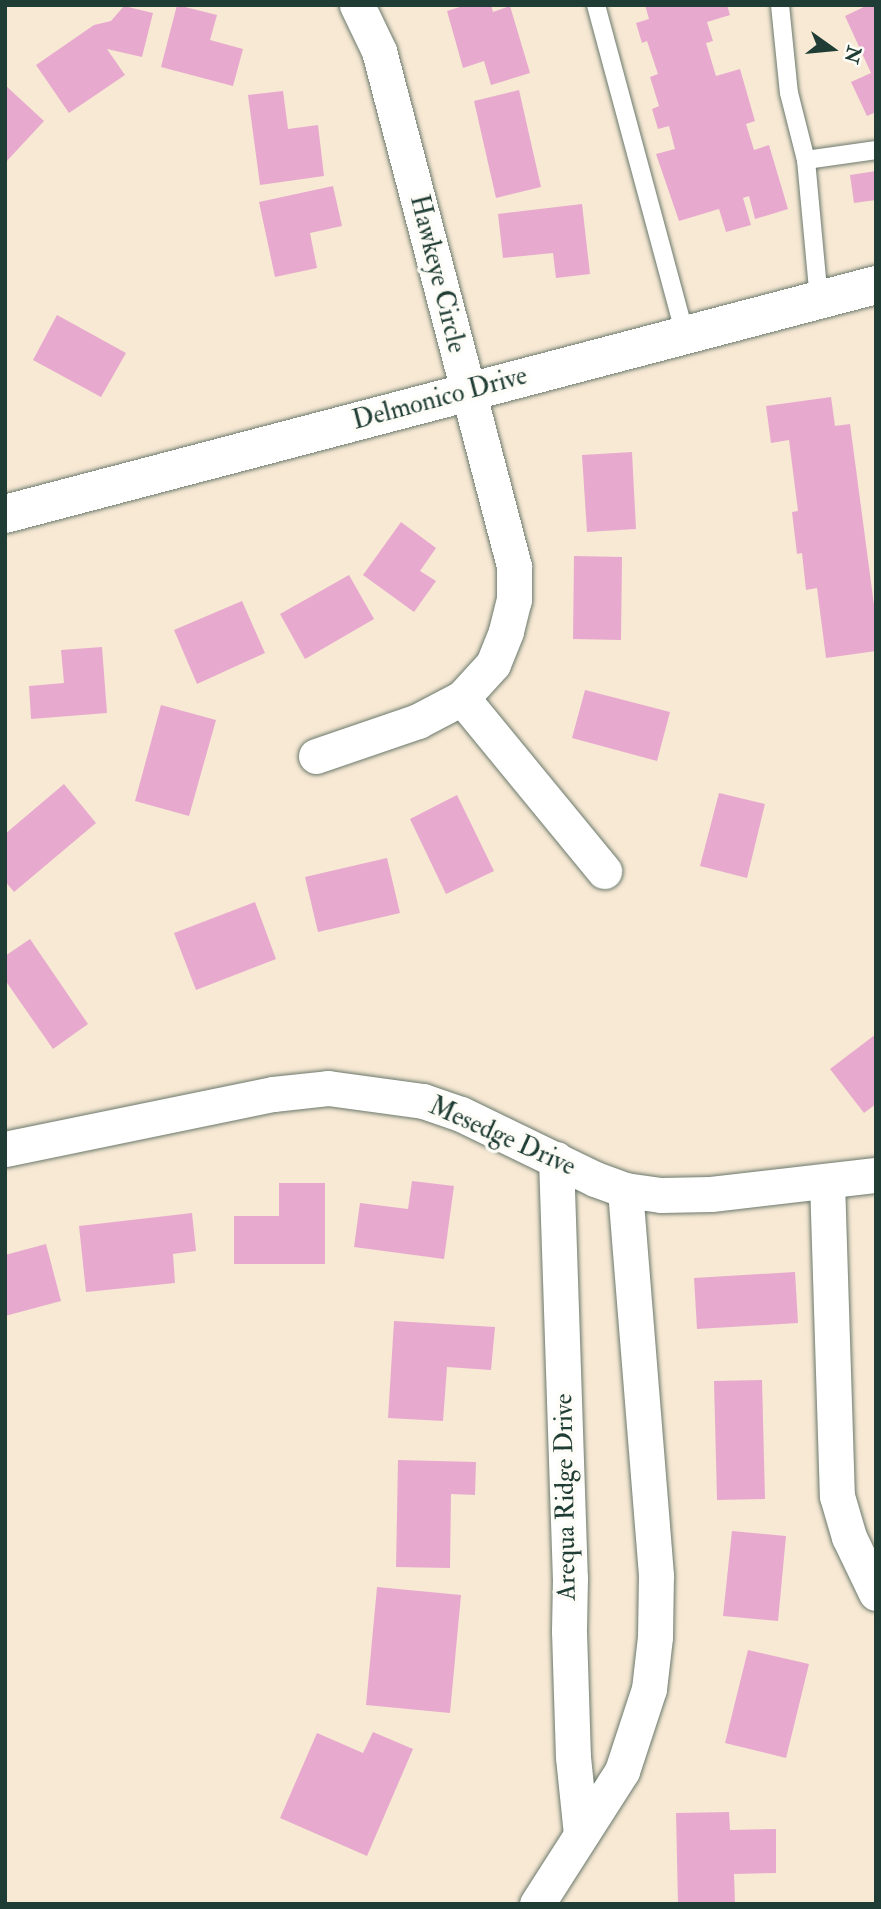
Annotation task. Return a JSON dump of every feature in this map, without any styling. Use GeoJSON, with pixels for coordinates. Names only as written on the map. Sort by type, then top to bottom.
{"type":"FeatureCollection","features":[{"type":"Feature","properties":{"kind":"street","name":"Hawkeye Circle"},"geometry":{"type":"LineString","coordinates":[[316,757],[418,721],[462,698],[493,664],[514,600],[514,566],[379,51],[357,5]]}},
{"type":"Feature","properties":{"kind":"street","name":"Delmonico Drive"},"geometry":{"type":"LineString","coordinates":[[5,514],[876,285]]}},
{"type":"Feature","properties":{"kind":"street"},"geometry":{"type":"LineString","coordinates":[[462,698],[604,871]]}},
{"type":"Feature","properties":{"kind":"street","name":"Mesedge Drive"},"geometry":{"type":"LineString","coordinates":[[5,1149],[273,1094],[328,1088],[423,1101],[461,1114],[595,1179],[625,1189],[661,1195],[711,1194],[876,1175]]}},
{"type":"Feature","properties":{"kind":"street","name":"Arequa Ridge Drive"},"geometry":{"type":"LineString","coordinates":[[556,1159],[573,1757],[581,1835]]}},
{"type":"Feature","properties":{"kind":"street"},"geometry":{"type":"LineString","coordinates":[[827,1181],[836,1496],[849,1537],[876,1593]]}},
{"type":"Feature","properties":{"kind":"street"},"geometry":{"type":"LineString","coordinates":[[537,1904],[622,1771],[649,1689],[655,1637],[656,1575],[625,1189]]}},
{"type":"Feature","properties":{"kind":"lane"},"geometry":{"type":"LineString","coordinates":[[596,5],[685,334]]}},
{"type":"Feature","properties":{"kind":"lane"},"geometry":{"type":"LineString","coordinates":[[780,5],[789,93],[806,160],[819,299]]}},
{"type":"Feature","properties":{"kind":"lane"},"geometry":{"type":"LineString","coordinates":[[806,160],[876,150]]}},
{"type":"Feature","properties":{"kind":"building"},"geometry":{"type":"Polygon","coordinates":[[[177,5],[217,15],[210,40],[243,49],[233,86],[161,67],[177,5]]]}},
{"type":"Feature","properties":{"kind":"building"},"geometry":{"type":"Polygon","coordinates":[[[466,5],[491,5],[493,12],[510,6],[530,73],[491,85],[484,61],[463,68],[447,11],[466,5]]]}},
{"type":"Feature","properties":{"kind":"building"},"geometry":{"type":"Polygon","coordinates":[[[645,5],[727,5],[730,15],[707,22],[713,41],[706,43],[716,76],[740,69],[755,121],[746,124],[754,150],[769,145],[788,209],[755,219],[749,196],[743,198],[751,225],[726,232],[719,209],[679,221],[656,154],[675,149],[669,126],[658,129],[652,109],[659,106],[650,77],[658,74],[647,41],[642,43],[636,23],[649,19],[645,5]]]}},
{"type":"Feature","properties":{"kind":"building"},"geometry":{"type":"Polygon","coordinates":[[[868,5],[876,5],[876,112],[867,116],[851,82],[871,73],[845,16],[868,5]]]}},
{"type":"Feature","properties":{"kind":"building"},"geometry":{"type":"Polygon","coordinates":[[[124,6],[153,13],[142,57],[107,49],[125,75],[69,113],[36,65],[94,25],[111,21],[124,6]]]}},
{"type":"Feature","properties":{"kind":"building"},"geometry":{"type":"Polygon","coordinates":[[[5,85],[44,121],[5,163],[5,85]]]}},
{"type":"Feature","properties":{"kind":"building"},"geometry":{"type":"Polygon","coordinates":[[[519,90],[541,187],[496,198],[474,101],[519,90]]]}},
{"type":"Feature","properties":{"kind":"building"},"geometry":{"type":"Polygon","coordinates":[[[283,91],[288,129],[318,125],[324,176],[260,185],[248,95],[283,91]]]}},
{"type":"Feature","properties":{"kind":"building"},"geometry":{"type":"Polygon","coordinates":[[[876,171],[876,200],[854,203],[850,175],[876,171]]]}},
{"type":"Feature","properties":{"kind":"building"},"geometry":{"type":"Polygon","coordinates":[[[333,186],[342,226],[310,233],[317,268],[275,277],[259,202],[333,186]]]}},
{"type":"Feature","properties":{"kind":"building"},"geometry":{"type":"Polygon","coordinates":[[[582,204],[590,274],[556,278],[553,253],[503,258],[498,214],[582,204]]]}},
{"type":"Feature","properties":{"kind":"building"},"geometry":{"type":"Polygon","coordinates":[[[57,315],[126,353],[101,397],[33,360],[57,315]]]}},
{"type":"Feature","properties":{"kind":"building"},"geometry":{"type":"Polygon","coordinates":[[[831,397],[835,426],[850,424],[876,620],[876,651],[826,658],[817,588],[806,590],[802,553],[797,554],[792,512],[798,511],[789,440],[771,443],[766,406],[831,397]]]}},
{"type":"Feature","properties":{"kind":"building"},"geometry":{"type":"Polygon","coordinates":[[[632,452],[636,529],[587,532],[582,455],[632,452]]]}},
{"type":"Feature","properties":{"kind":"building"},"geometry":{"type":"Polygon","coordinates":[[[401,522],[436,548],[420,571],[436,581],[414,612],[363,575],[401,522]]]}},
{"type":"Feature","properties":{"kind":"building"},"geometry":{"type":"Polygon","coordinates":[[[574,556],[622,557],[621,640],[573,639],[574,556]]]}},
{"type":"Feature","properties":{"kind":"building"},"geometry":{"type":"Polygon","coordinates":[[[349,575],[374,619],[305,659],[280,614],[349,575]]]}},
{"type":"Feature","properties":{"kind":"building"},"geometry":{"type":"Polygon","coordinates":[[[242,601],[265,653],[197,684],[174,630],[242,601]]]}},
{"type":"Feature","properties":{"kind":"building"},"geometry":{"type":"Polygon","coordinates":[[[102,647],[107,713],[31,719],[29,686],[64,683],[61,650],[102,647]]]}},
{"type":"Feature","properties":{"kind":"building"},"geometry":{"type":"Polygon","coordinates":[[[585,690],[670,712],[657,761],[572,738],[585,690]]]}},
{"type":"Feature","properties":{"kind":"building"},"geometry":{"type":"Polygon","coordinates":[[[161,705],[216,720],[189,816],[135,801],[161,705]]]}},
{"type":"Feature","properties":{"kind":"building"},"geometry":{"type":"Polygon","coordinates":[[[64,784],[96,823],[14,892],[5,881],[5,834],[64,784]]]}},
{"type":"Feature","properties":{"kind":"building"},"geometry":{"type":"Polygon","coordinates":[[[719,793],[765,804],[747,878],[700,866],[719,793]]]}},
{"type":"Feature","properties":{"kind":"building"},"geometry":{"type":"Polygon","coordinates":[[[457,795],[494,871],[446,894],[410,819],[457,795]]]}},
{"type":"Feature","properties":{"kind":"building"},"geometry":{"type":"Polygon","coordinates":[[[387,858],[400,913],[318,932],[305,877],[387,858]]]}},
{"type":"Feature","properties":{"kind":"building"},"geometry":{"type":"Polygon","coordinates":[[[255,902],[276,959],[196,990],[174,933],[255,902]]]}},
{"type":"Feature","properties":{"kind":"building"},"geometry":{"type":"Polygon","coordinates":[[[30,939],[88,1024],[53,1049],[5,980],[5,956],[30,939]]]}},
{"type":"Feature","properties":{"kind":"building"},"geometry":{"type":"Polygon","coordinates":[[[876,1034],[876,1104],[864,1113],[830,1069],[876,1034]]]}},
{"type":"Feature","properties":{"kind":"building"},"geometry":{"type":"Polygon","coordinates":[[[412,1181],[454,1186],[444,1259],[354,1247],[360,1203],[408,1209],[412,1181]]]}},
{"type":"Feature","properties":{"kind":"building"},"geometry":{"type":"Polygon","coordinates":[[[279,1183],[325,1183],[325,1264],[234,1264],[234,1216],[279,1216],[279,1183]]]}},
{"type":"Feature","properties":{"kind":"building"},"geometry":{"type":"Polygon","coordinates":[[[192,1213],[196,1251],[173,1254],[175,1283],[86,1292],[79,1226],[192,1213]]]}},
{"type":"Feature","properties":{"kind":"building"},"geometry":{"type":"Polygon","coordinates":[[[46,1244],[61,1301],[5,1316],[5,1255],[46,1244]]]}},
{"type":"Feature","properties":{"kind":"building"},"geometry":{"type":"Polygon","coordinates":[[[795,1272],[798,1323],[697,1329],[694,1278],[795,1272]]]}},
{"type":"Feature","properties":{"kind":"building"},"geometry":{"type":"Polygon","coordinates":[[[394,1321],[495,1327],[491,1370],[447,1367],[443,1421],[388,1418],[394,1321]]]}},
{"type":"Feature","properties":{"kind":"building"},"geometry":{"type":"Polygon","coordinates":[[[762,1380],[765,1499],[717,1500],[714,1381],[762,1380]]]}},
{"type":"Feature","properties":{"kind":"building"},"geometry":{"type":"Polygon","coordinates":[[[398,1460],[476,1462],[475,1495],[451,1494],[450,1568],[396,1567],[398,1460]]]}},
{"type":"Feature","properties":{"kind":"building"},"geometry":{"type":"Polygon","coordinates":[[[732,1531],[786,1536],[778,1621],[723,1616],[732,1531]]]}},
{"type":"Feature","properties":{"kind":"building"},"geometry":{"type":"Polygon","coordinates":[[[377,1587],[461,1595],[450,1713],[366,1705],[377,1587]]]}},
{"type":"Feature","properties":{"kind":"building"},"geometry":{"type":"Polygon","coordinates":[[[748,1650],[809,1664],[786,1758],[725,1743],[748,1650]]]}},
{"type":"Feature","properties":{"kind":"building"},"geometry":{"type":"Polygon","coordinates":[[[373,1732],[413,1749],[367,1856],[280,1818],[317,1733],[363,1753],[373,1732]]]}},
{"type":"Feature","properties":{"kind":"building"},"geometry":{"type":"Polygon","coordinates":[[[729,1812],[730,1830],[776,1829],[776,1873],[734,1874],[735,1904],[678,1904],[676,1813],[729,1812]]]}}]}
